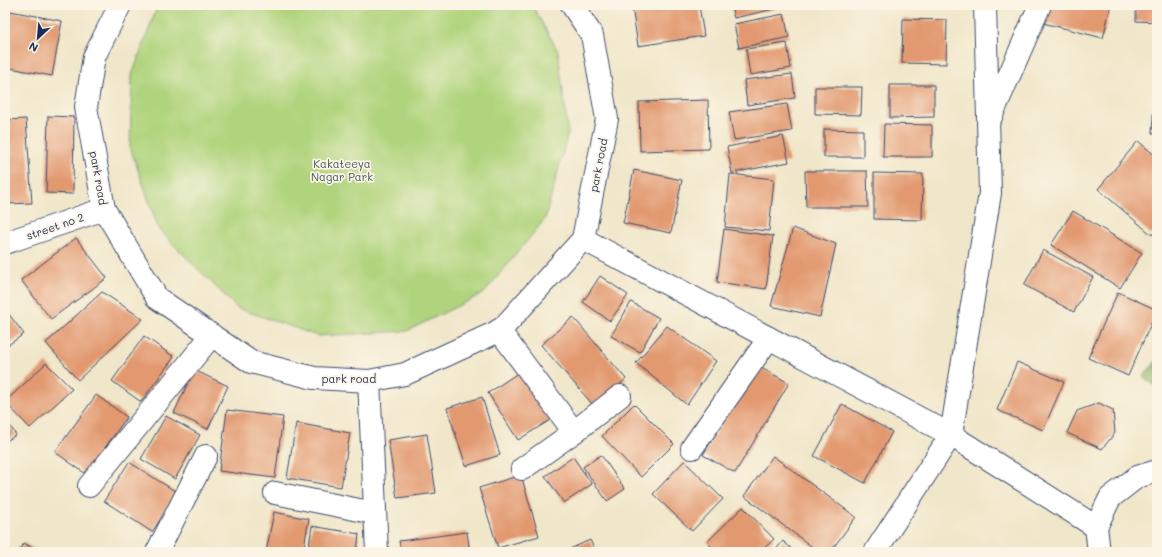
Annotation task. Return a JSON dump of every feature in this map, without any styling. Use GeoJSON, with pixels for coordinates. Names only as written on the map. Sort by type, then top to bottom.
{"type":"FeatureCollection","features":[{"type":"Feature","properties":{"kind":"street","name":"park road"},"geometry":{"type":"LineString","coordinates":[[120,5],[94,56],[86,107],[104,209],[157,298],[251,362],[314,378],[369,381],[405,374],[499,330],[583,239],[607,119],[592,35],[572,5]]}},
{"type":"Feature","properties":{"kind":"street"},"geometry":{"type":"LineString","coordinates":[[875,552],[951,435],[990,193],[985,5]]}},
{"type":"Feature","properties":{"kind":"street"},"geometry":{"type":"LineString","coordinates":[[988,124],[1040,5]]}},
{"type":"Feature","properties":{"kind":"street","name":"street no 2"},"geometry":{"type":"LineString","coordinates":[[5,243],[104,209]]}},
{"type":"Feature","properties":{"kind":"street"},"geometry":{"type":"LineString","coordinates":[[583,239],[951,435],[1096,527]]}},
{"type":"Feature","properties":{"kind":"street"},"geometry":{"type":"LineString","coordinates":[[499,330],[574,432]]}},
{"type":"Feature","properties":{"kind":"street"},"geometry":{"type":"LineString","coordinates":[[89,486],[212,335]]}},
{"type":"Feature","properties":{"kind":"street"},"geometry":{"type":"LineString","coordinates":[[692,448],[768,338]]}},
{"type":"Feature","properties":{"kind":"street"},"geometry":{"type":"LineString","coordinates":[[369,381],[377,552]]}},
{"type":"Feature","properties":{"kind":"street"},"geometry":{"type":"LineString","coordinates":[[522,468],[574,432],[620,396]]}},
{"type":"Feature","properties":{"kind":"street"},"geometry":{"type":"LineString","coordinates":[[157,552],[206,456]]}},
{"type":"Feature","properties":{"kind":"street"},"geometry":{"type":"LineString","coordinates":[[1099,552],[1096,527],[1110,498],[1137,477],[1157,471]]}},
{"type":"Feature","properties":{"kind":"street"},"geometry":{"type":"LineString","coordinates":[[275,493],[374,513]]}},
{"type":"Feature","properties":{"kind":"green space","name":"Kakateeya Nagar Park"},"geometry":{"type":"Polygon","coordinates":[[[161,5],[532,5],[558,51],[568,133],[545,219],[484,293],[407,331],[318,336],[237,308],[159,230],[130,147],[132,75],[156,10],[161,5]]]}},
{"type":"Feature","properties":{"kind":"green space"},"geometry":{"type":"Polygon","coordinates":[[[1157,360],[1157,387],[1143,377],[1157,360]]]}},
{"type":"Feature","properties":{"kind":"building"},"geometry":{"type":"Polygon","coordinates":[[[699,5],[704,36],[638,46],[632,6],[699,5]]]}},
{"type":"Feature","properties":{"kind":"building"},"geometry":{"type":"Polygon","coordinates":[[[731,5],[779,5],[779,8],[734,18],[731,5]]]}},
{"type":"Feature","properties":{"kind":"building"},"geometry":{"type":"Polygon","coordinates":[[[1048,5],[1111,5],[1103,38],[1043,23],[1048,5]]]}},
{"type":"Feature","properties":{"kind":"building"},"geometry":{"type":"Polygon","coordinates":[[[1136,5],[1157,5],[1157,22],[1136,21],[1136,5]]]}},
{"type":"Feature","properties":{"kind":"building"},"geometry":{"type":"Polygon","coordinates":[[[5,10],[62,21],[52,76],[5,67],[5,10]]]}},
{"type":"Feature","properties":{"kind":"building"},"geometry":{"type":"Polygon","coordinates":[[[784,14],[789,37],[739,48],[734,24],[784,14]]]}},
{"type":"Feature","properties":{"kind":"building"},"geometry":{"type":"Polygon","coordinates":[[[903,19],[947,20],[946,64],[902,63],[903,19]]]}},
{"type":"Feature","properties":{"kind":"building"},"geometry":{"type":"Polygon","coordinates":[[[787,43],[791,68],[750,75],[746,49],[787,43]]]}},
{"type":"Feature","properties":{"kind":"building"},"geometry":{"type":"Polygon","coordinates":[[[1157,69],[1157,135],[1152,133],[1157,69]]]}},
{"type":"Feature","properties":{"kind":"building"},"geometry":{"type":"Polygon","coordinates":[[[792,74],[795,98],[747,105],[744,80],[792,74]]]}},
{"type":"Feature","properties":{"kind":"building"},"geometry":{"type":"Polygon","coordinates":[[[890,85],[934,85],[934,117],[890,118],[890,85]]]}},
{"type":"Feature","properties":{"kind":"building"},"geometry":{"type":"Polygon","coordinates":[[[815,87],[862,87],[861,115],[815,114],[815,87]]]}},
{"type":"Feature","properties":{"kind":"building"},"geometry":{"type":"Polygon","coordinates":[[[708,100],[709,149],[640,151],[639,102],[708,100]]]}},
{"type":"Feature","properties":{"kind":"building"},"geometry":{"type":"Polygon","coordinates":[[[787,104],[792,131],[734,140],[729,112],[787,104]]]}},
{"type":"Feature","properties":{"kind":"building"},"geometry":{"type":"Polygon","coordinates":[[[48,116],[74,117],[73,194],[46,193],[48,116]]]}},
{"type":"Feature","properties":{"kind":"building"},"geometry":{"type":"Polygon","coordinates":[[[26,119],[32,203],[5,204],[5,120],[26,119]]]}},
{"type":"Feature","properties":{"kind":"building"},"geometry":{"type":"Polygon","coordinates":[[[884,124],[932,125],[932,157],[883,157],[884,124]]]}},
{"type":"Feature","properties":{"kind":"building"},"geometry":{"type":"Polygon","coordinates":[[[824,129],[863,130],[863,157],[824,157],[824,129]]]}},
{"type":"Feature","properties":{"kind":"building"},"geometry":{"type":"Polygon","coordinates":[[[783,136],[789,162],[732,173],[727,147],[783,136]]]}},
{"type":"Feature","properties":{"kind":"building"},"geometry":{"type":"Polygon","coordinates":[[[1138,141],[1157,157],[1157,229],[1152,235],[1098,189],[1138,141]]]}},
{"type":"Feature","properties":{"kind":"building"},"geometry":{"type":"Polygon","coordinates":[[[634,170],[682,180],[671,233],[623,223],[634,170]]]}},
{"type":"Feature","properties":{"kind":"building"},"geometry":{"type":"Polygon","coordinates":[[[805,171],[867,171],[868,207],[806,207],[805,171]]]}},
{"type":"Feature","properties":{"kind":"building"},"geometry":{"type":"Polygon","coordinates":[[[874,173],[923,174],[922,220],[874,219],[874,173]]]}},
{"type":"Feature","properties":{"kind":"building"},"geometry":{"type":"Polygon","coordinates":[[[730,174],[774,179],[769,231],[725,227],[730,174]]]}},
{"type":"Feature","properties":{"kind":"building"},"geometry":{"type":"Polygon","coordinates":[[[1073,211],[1142,253],[1120,288],[1051,245],[1073,211]]]}},
{"type":"Feature","properties":{"kind":"building"},"geometry":{"type":"Polygon","coordinates":[[[793,228],[836,244],[820,317],[771,306],[793,228]]]}},
{"type":"Feature","properties":{"kind":"building"},"geometry":{"type":"Polygon","coordinates":[[[724,229],[773,236],[766,289],[717,282],[724,229]]]}},
{"type":"Feature","properties":{"kind":"building"},"geometry":{"type":"Polygon","coordinates":[[[76,238],[107,278],[51,319],[21,280],[76,238]]]}},
{"type":"Feature","properties":{"kind":"building"},"geometry":{"type":"Polygon","coordinates":[[[1043,250],[1093,277],[1074,312],[1024,285],[1043,250]]]}},
{"type":"Feature","properties":{"kind":"building"},"geometry":{"type":"Polygon","coordinates":[[[600,276],[628,295],[610,321],[583,302],[600,276]]]}},
{"type":"Feature","properties":{"kind":"building"},"geometry":{"type":"Polygon","coordinates":[[[102,292],[143,319],[78,380],[46,343],[102,292]]]}},
{"type":"Feature","properties":{"kind":"building"},"geometry":{"type":"Polygon","coordinates":[[[1118,292],[1157,310],[1128,376],[1088,358],[1118,292]]]}},
{"type":"Feature","properties":{"kind":"building"},"geometry":{"type":"Polygon","coordinates":[[[631,302],[659,318],[640,352],[611,336],[631,302]]]}},
{"type":"Feature","properties":{"kind":"building"},"geometry":{"type":"Polygon","coordinates":[[[5,309],[24,334],[5,347],[5,309]]]}},
{"type":"Feature","properties":{"kind":"building"},"geometry":{"type":"Polygon","coordinates":[[[573,317],[626,379],[594,406],[541,345],[573,317]]]}},
{"type":"Feature","properties":{"kind":"building"},"geometry":{"type":"Polygon","coordinates":[[[667,326],[716,361],[687,405],[636,363],[667,326]]]}},
{"type":"Feature","properties":{"kind":"building"},"geometry":{"type":"Polygon","coordinates":[[[144,336],[174,357],[141,402],[112,381],[144,336]]]}},
{"type":"Feature","properties":{"kind":"building"},"geometry":{"type":"Polygon","coordinates":[[[1017,362],[1064,382],[1043,430],[997,410],[1017,362]]]}},
{"type":"Feature","properties":{"kind":"building"},"geometry":{"type":"Polygon","coordinates":[[[46,363],[72,389],[30,428],[5,402],[46,363]]]}},
{"type":"Feature","properties":{"kind":"building"},"geometry":{"type":"Polygon","coordinates":[[[756,365],[789,383],[735,473],[703,455],[756,365]]]}},
{"type":"Feature","properties":{"kind":"building"},"geometry":{"type":"Polygon","coordinates":[[[524,369],[555,417],[518,440],[488,393],[524,369]]]}},
{"type":"Feature","properties":{"kind":"building"},"geometry":{"type":"Polygon","coordinates":[[[194,370],[228,386],[208,429],[174,413],[194,370]]]}},
{"type":"Feature","properties":{"kind":"building"},"geometry":{"type":"Polygon","coordinates":[[[96,395],[127,417],[86,474],[55,452],[96,395]]]}},
{"type":"Feature","properties":{"kind":"building"},"geometry":{"type":"Polygon","coordinates":[[[482,397],[500,455],[466,466],[447,408],[482,397]]]}},
{"type":"Feature","properties":{"kind":"building"},"geometry":{"type":"Polygon","coordinates":[[[1099,403],[1113,410],[1115,433],[1102,449],[1067,433],[1077,411],[1099,403]]]}},
{"type":"Feature","properties":{"kind":"building"},"geometry":{"type":"Polygon","coordinates":[[[634,404],[674,444],[641,477],[602,436],[634,404]]]}},
{"type":"Feature","properties":{"kind":"building"},"geometry":{"type":"Polygon","coordinates":[[[842,404],[892,432],[865,483],[814,456],[842,404]]]}},
{"type":"Feature","properties":{"kind":"building"},"geometry":{"type":"Polygon","coordinates":[[[227,410],[283,417],[275,478],[219,471],[227,410]]]}},
{"type":"Feature","properties":{"kind":"building"},"geometry":{"type":"Polygon","coordinates":[[[166,416],[200,435],[175,479],[141,459],[166,416]]]}},
{"type":"Feature","properties":{"kind":"building"},"geometry":{"type":"Polygon","coordinates":[[[5,418],[16,435],[5,442],[5,418]]]}},
{"type":"Feature","properties":{"kind":"building"},"geometry":{"type":"Polygon","coordinates":[[[296,423],[350,433],[341,487],[287,478],[296,423]]]}},
{"type":"Feature","properties":{"kind":"building"},"geometry":{"type":"Polygon","coordinates":[[[427,434],[436,493],[397,498],[388,440],[427,434]]]}},
{"type":"Feature","properties":{"kind":"building"},"geometry":{"type":"Polygon","coordinates":[[[601,455],[625,489],[607,501],[583,467],[601,455]]]}},
{"type":"Feature","properties":{"kind":"building"},"geometry":{"type":"Polygon","coordinates":[[[773,456],[856,517],[830,552],[819,552],[744,496],[773,456]]]}},
{"type":"Feature","properties":{"kind":"building"},"geometry":{"type":"Polygon","coordinates":[[[573,457],[592,484],[564,503],[545,476],[573,457]]]}},
{"type":"Feature","properties":{"kind":"building"},"geometry":{"type":"Polygon","coordinates":[[[684,461],[723,499],[692,531],[653,494],[684,461]]]}},
{"type":"Feature","properties":{"kind":"building"},"geometry":{"type":"Polygon","coordinates":[[[129,462],[178,493],[152,532],[104,501],[129,462]]]}},
{"type":"Feature","properties":{"kind":"building"},"geometry":{"type":"Polygon","coordinates":[[[521,475],[539,536],[498,548],[479,488],[521,475]]]}},
{"type":"Feature","properties":{"kind":"building"},"geometry":{"type":"Polygon","coordinates":[[[743,507],[774,539],[760,552],[716,552],[707,542],[743,507]]]}},
{"type":"Feature","properties":{"kind":"building"},"geometry":{"type":"Polygon","coordinates":[[[274,512],[309,519],[303,552],[266,552],[274,512]]]}},
{"type":"Feature","properties":{"kind":"building"},"geometry":{"type":"Polygon","coordinates":[[[312,526],[359,534],[357,552],[308,552],[312,526]]]}},
{"type":"Feature","properties":{"kind":"building"},"geometry":{"type":"Polygon","coordinates":[[[467,532],[470,552],[401,552],[399,541],[467,532]]]}},
{"type":"Feature","properties":{"kind":"building"},"geometry":{"type":"Polygon","coordinates":[[[590,540],[596,552],[563,552],[590,540]]]}},
{"type":"Feature","properties":{"kind":"building"},"geometry":{"type":"Polygon","coordinates":[[[783,541],[795,552],[774,552],[783,541]]]}},
{"type":"Feature","properties":{"kind":"building"},"geometry":{"type":"Polygon","coordinates":[[[24,543],[39,552],[18,552],[24,543]]]}}]}
